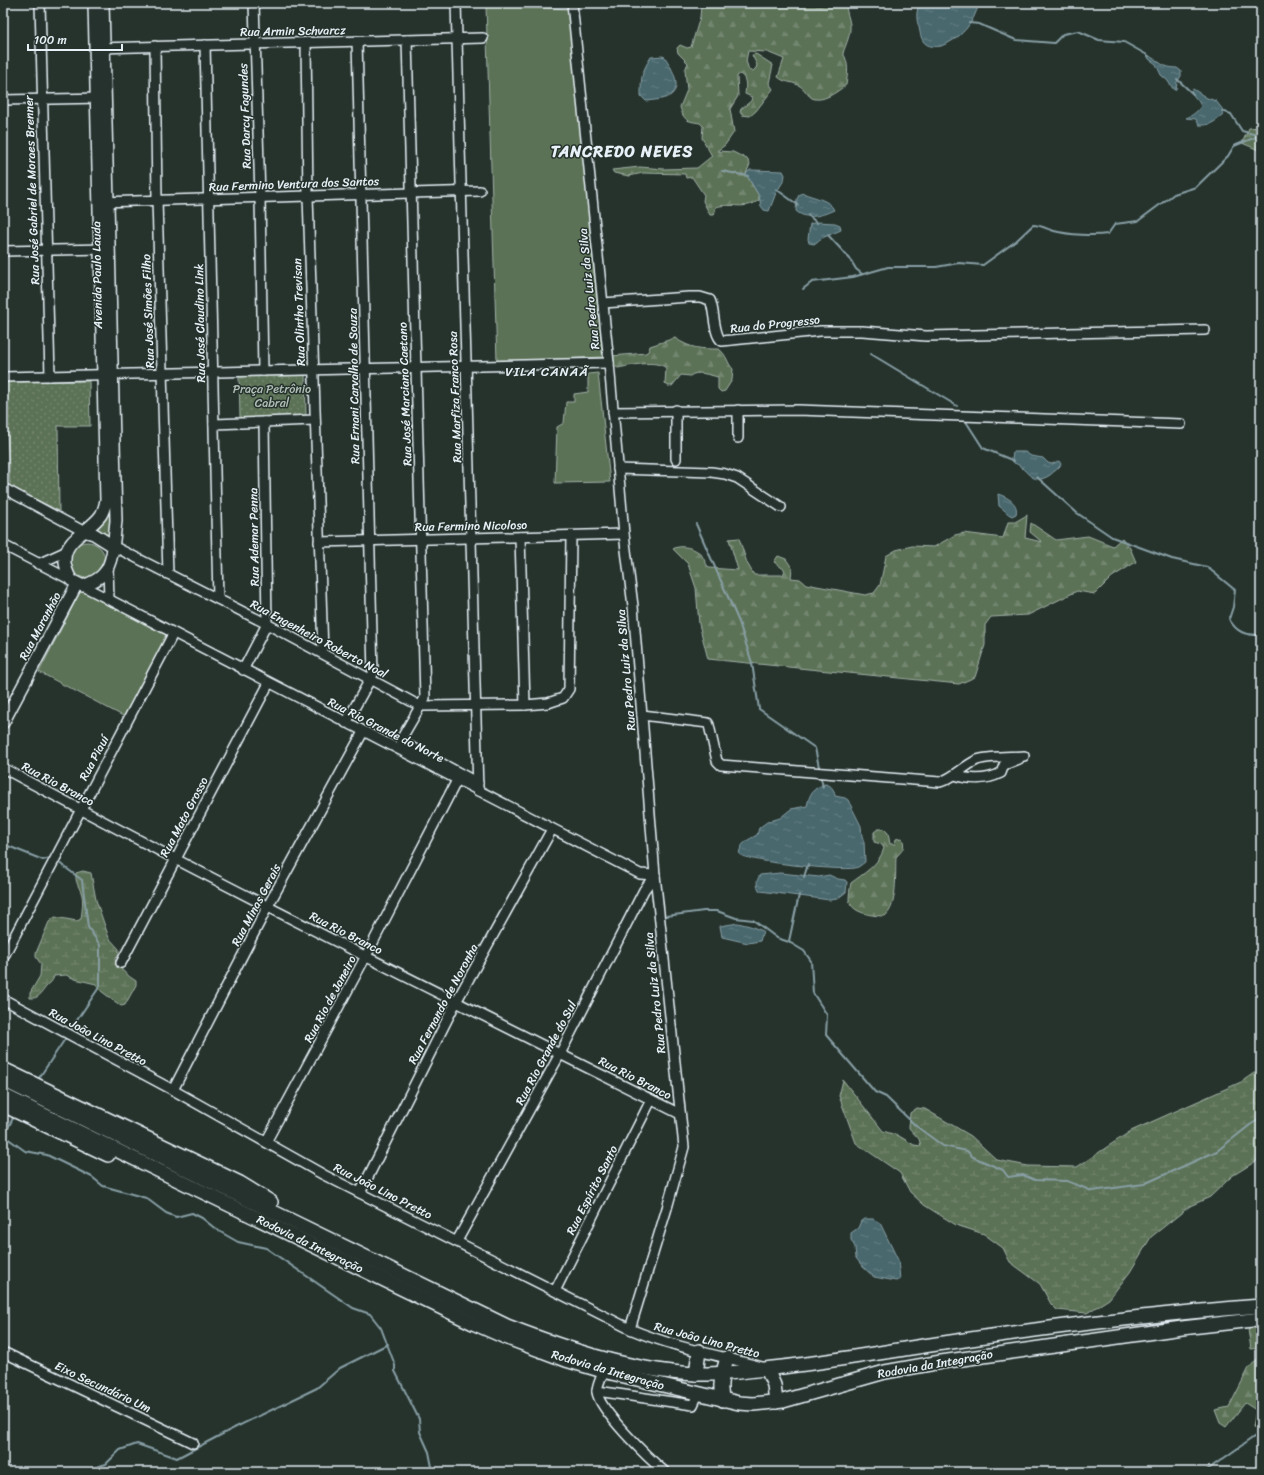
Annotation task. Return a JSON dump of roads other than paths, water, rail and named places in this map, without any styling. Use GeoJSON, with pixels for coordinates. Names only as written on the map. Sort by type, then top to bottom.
{"type":"FeatureCollection","features":[{"type":"Feature","properties":{"kind":"highway"},"geometry":{"type":"LineString","coordinates":[[3,1069],[240,1183],[271,1202],[316,1240]]}},
{"type":"Feature","properties":{"kind":"highway","name":"Rodovia da Integração"},"geometry":{"type":"LineString","coordinates":[[3,1080],[254,1202],[316,1240],[505,1337],[566,1360],[603,1371],[723,1400],[753,1404],[776,1402],[885,1372],[941,1362],[1182,1328],[1261,1320]]}},
{"type":"Feature","properties":{"kind":"highway","name":"Rodovia da Integração"},"geometry":{"type":"LineString","coordinates":[[3,1094],[316,1240],[507,1326],[566,1348],[619,1363],[653,1370],[696,1374],[723,1374],[827,1362],[945,1343],[1180,1312],[1261,1306]]}},
{"type":"Feature","properties":{"kind":"highway"},"geometry":{"type":"LineString","coordinates":[[3,1105],[274,1235],[316,1240]]}},
{"type":"Feature","properties":{"kind":"highway"},"geometry":{"type":"LineString","coordinates":[[696,1374],[699,1351]]}},
{"type":"Feature","properties":{"kind":"highway"},"geometry":{"type":"LineString","coordinates":[[723,1400],[720,1387],[727,1358]]}},
{"type":"Feature","properties":{"kind":"highway"},"geometry":{"type":"LineString","coordinates":[[767,1369],[774,1385],[776,1402]]}},
{"type":"Feature","properties":{"kind":"main road","name":"Avenida Paulo Lauda"},"geometry":{"type":"LineString","coordinates":[[94,3],[100,48]]}},
{"type":"Feature","properties":{"kind":"main road","name":"Avenida Paulo Lauda"},"geometry":{"type":"LineString","coordinates":[[103,3],[100,48],[108,375],[116,521],[113,546]]}},
{"type":"Feature","properties":{"kind":"main road","name":"Avenida Paulo Lauda"},"geometry":{"type":"LineString","coordinates":[[83,531],[100,516],[104,509],[106,500],[108,375]]}},
{"type":"Feature","properties":{"kind":"main road"},"geometry":{"type":"LineString","coordinates":[[83,531],[94,534],[113,546],[108,567],[104,574],[98,579],[77,583],[65,559],[66,551],[83,531]]}},
{"type":"Feature","properties":{"kind":"main road","name":"Rua Maranhão"},"geometry":{"type":"LineString","coordinates":[[3,723],[77,583]]}},
{"type":"Feature","properties":{"kind":"street","name":"Rua José Gabriel de Moraes Brenner"},"geometry":{"type":"LineString","coordinates":[[40,3],[50,376]]}},
{"type":"Feature","properties":{"kind":"street","name":"Rua Darcy Fagundes"},"geometry":{"type":"LineString","coordinates":[[254,3],[264,371]]}},
{"type":"Feature","properties":{"kind":"street","name":"Rua Marfiza Franco Rosa"},"geometry":{"type":"LineString","coordinates":[[456,3],[478,787]]}},
{"type":"Feature","properties":{"kind":"street","name":"Rua Pedro Luiz da Silva"},"geometry":{"type":"LineString","coordinates":[[572,3],[609,363],[624,534],[633,606],[655,875],[684,1147],[630,1329]]}},
{"type":"Feature","properties":{"kind":"street","name":"Rua Armin Schvarcz"},"geometry":{"type":"LineString","coordinates":[[100,48],[483,38]]}},
{"type":"Feature","properties":{"kind":"street","name":"Rua José Marciano Caetano"},"geometry":{"type":"LineString","coordinates":[[407,40],[425,698],[400,741],[478,787]]}},
{"type":"Feature","properties":{"kind":"street","name":"Rua Ernani Carvalho de Souza"},"geometry":{"type":"LineString","coordinates":[[346,723],[373,674],[357,41]]}},
{"type":"Feature","properties":{"kind":"street","name":"Rua Olintho Trevisan"},"geometry":{"type":"LineString","coordinates":[[306,43],[308,196],[323,653]]}},
{"type":"Feature","properties":{"kind":"street","name":"Rua José Claudino Link"},"geometry":{"type":"LineString","coordinates":[[205,45],[218,600]]}},
{"type":"Feature","properties":{"kind":"street","name":"Rua José Simões Filho"},"geometry":{"type":"LineString","coordinates":[[155,46],[157,200],[168,574]]}},
{"type":"Feature","properties":{"kind":"street"},"geometry":{"type":"LineString","coordinates":[[3,100],[101,98]]}},
{"type":"Feature","properties":{"kind":"street","name":"Rua Fermino Ventura dos Santos"},"geometry":{"type":"LineString","coordinates":[[103,202],[480,191]]}},
{"type":"Feature","properties":{"kind":"street"},"geometry":{"type":"LineString","coordinates":[[3,251],[104,249]]}},
{"type":"Feature","properties":{"kind":"street","name":"Rua do Progresso"},"geometry":{"type":"LineString","coordinates":[[603,303],[689,296],[710,300],[713,306],[718,335],[722,341],[820,331],[862,331],[926,336],[1205,330]]}},
{"type":"Feature","properties":{"kind":"street"},"geometry":{"type":"LineString","coordinates":[[3,377],[609,363]]}},
{"type":"Feature","properties":{"kind":"street"},"geometry":{"type":"LineString","coordinates":[[676,410],[676,459]]}},
{"type":"Feature","properties":{"kind":"street"},"geometry":{"type":"LineString","coordinates":[[613,412],[676,410],[798,410],[1181,424]]}},
{"type":"Feature","properties":{"kind":"street"},"geometry":{"type":"LineString","coordinates":[[738,410],[738,438]]}},
{"type":"Feature","properties":{"kind":"street"},"geometry":{"type":"LineString","coordinates":[[214,424],[315,420]]}},
{"type":"Feature","properties":{"kind":"street","name":"Rua Ademar Penna"},"geometry":{"type":"LineString","coordinates":[[243,670],[268,624],[264,422]]}},
{"type":"Feature","properties":{"kind":"street"},"geometry":{"type":"LineString","coordinates":[[618,469],[711,472],[725,474],[737,478],[781,507]]}},
{"type":"Feature","properties":{"kind":"street"},"geometry":{"type":"LineString","coordinates":[[3,488],[83,531]]}},
{"type":"Feature","properties":{"kind":"street","name":"Rua Fermino Nicoloso"},"geometry":{"type":"LineString","coordinates":[[319,542],[624,534]]}},
{"type":"Feature","properties":{"kind":"street","name":"Rua Engenheiro Roberto Noal"},"geometry":{"type":"LineString","coordinates":[[113,546],[268,624],[420,706],[525,705],[548,703],[563,698],[569,689],[571,536]]}},
{"type":"Feature","properties":{"kind":"street"},"geometry":{"type":"LineString","coordinates":[[520,537],[525,705]]}},
{"type":"Feature","properties":{"kind":"street","name":"Rua Rio Grande do Norte"},"geometry":{"type":"LineString","coordinates":[[3,545],[457,780],[478,787],[552,829],[640,874],[655,875]]}},
{"type":"Feature","properties":{"kind":"street"},"geometry":{"type":"LineString","coordinates":[[38,564],[66,551]]}},
{"type":"Feature","properties":{"kind":"street"},"geometry":{"type":"LineString","coordinates":[[108,567],[109,600]]}},
{"type":"Feature","properties":{"kind":"street","name":"Rua Piauí"},"geometry":{"type":"LineString","coordinates":[[3,958],[173,634]]}},
{"type":"Feature","properties":{"kind":"street","name":"Rua Mato Grosso"},"geometry":{"type":"LineString","coordinates":[[121,963],[269,683]]}},
{"type":"Feature","properties":{"kind":"street"},"geometry":{"type":"LineString","coordinates":[[642,716],[708,723],[717,761],[721,765],[940,782],[948,780],[955,775],[978,760],[1024,756],[1004,765],[1001,773],[993,777],[968,778],[955,775]]}},
{"type":"Feature","properties":{"kind":"street","name":"Rua Minas Gerais"},"geometry":{"type":"LineString","coordinates":[[173,1090],[268,906],[363,732]]}},
{"type":"Feature","properties":{"kind":"street","name":"Rua Rio Branco"},"geometry":{"type":"LineString","coordinates":[[3,768],[175,859],[680,1114]]}},
{"type":"Feature","properties":{"kind":"street","name":"Rua Rio de Janeiro"},"geometry":{"type":"LineString","coordinates":[[266,1142],[366,956],[457,780]]}},
{"type":"Feature","properties":{"kind":"street","name":"Rua Fernando de Noronha"},"geometry":{"type":"LineString","coordinates":[[360,1193],[456,1002],[552,829]]}},
{"type":"Feature","properties":{"kind":"street","name":"Rua Rio Grande do Sul"},"geometry":{"type":"LineString","coordinates":[[457,1241],[560,1054],[644,890],[655,875]]}},
{"type":"Feature","properties":{"kind":"street","name":"Rua João Lino Pretto"},"geometry":{"type":"LineString","coordinates":[[3,999],[173,1090],[324,1175],[630,1329],[674,1345],[767,1369]]}},
{"type":"Feature","properties":{"kind":"street","name":"Rua Espírito Santo"},"geometry":{"type":"LineString","coordinates":[[555,1291],[651,1100]]}},
{"type":"Feature","properties":{"kind":"street","name":"Eixo Secundário Um"},"geometry":{"type":"LineString","coordinates":[[3,1352],[193,1443]]}},
{"type":"Feature","properties":{"kind":"street"},"geometry":{"type":"LineString","coordinates":[[603,1371],[597,1391],[600,1402],[648,1458],[665,1472]]}},
{"type":"Feature","properties":{"kind":"street"},"geometry":{"type":"LineString","coordinates":[[597,1391],[693,1405],[698,1394]]}},
{"type":"Feature","properties":{"kind":"water"},"geometry":{"type":"Polygon","coordinates":[[[920,3],[979,3],[974,17],[966,29],[955,39],[936,47],[926,44],[921,36],[917,21],[917,12],[920,3]]]}},
{"type":"Feature","properties":{"kind":"water"},"geometry":{"type":"Polygon","coordinates":[[[1147,55],[1168,67],[1177,68],[1181,71],[1181,76],[1177,82],[1176,89],[1174,90],[1167,80],[1161,75],[1156,64],[1149,59],[1147,55]]]}},
{"type":"Feature","properties":{"kind":"water"},"geometry":{"type":"Polygon","coordinates":[[[651,57],[665,57],[674,73],[676,79],[675,90],[671,95],[665,98],[646,101],[641,96],[643,72],[651,57]]]}},
{"type":"Feature","properties":{"kind":"water"},"geometry":{"type":"Polygon","coordinates":[[[1193,89],[1207,98],[1216,101],[1223,110],[1223,115],[1212,123],[1206,125],[1199,125],[1196,119],[1186,118],[1195,113],[1201,106],[1191,91],[1193,89]]]}},
{"type":"Feature","properties":{"kind":"water"},"geometry":{"type":"Polygon","coordinates":[[[750,170],[783,171],[785,175],[769,211],[764,210],[761,206],[759,196],[746,174],[750,170]]]}},
{"type":"Feature","properties":{"kind":"water"},"geometry":{"type":"Polygon","coordinates":[[[803,193],[829,203],[834,210],[815,216],[805,216],[800,214],[796,211],[797,199],[799,195],[803,193]]]}},
{"type":"Feature","properties":{"kind":"water"},"geometry":{"type":"Polygon","coordinates":[[[817,222],[835,223],[840,225],[841,230],[822,238],[814,244],[809,243],[808,239],[810,224],[817,222]]]}},
{"type":"Feature","properties":{"kind":"water"},"geometry":{"type":"Polygon","coordinates":[[[1013,452],[1025,452],[1031,456],[1043,458],[1048,463],[1052,464],[1059,461],[1061,464],[1058,469],[1050,475],[1038,479],[1033,478],[1014,463],[1012,460],[1013,452]]]}},
{"type":"Feature","properties":{"kind":"water"},"geometry":{"type":"Polygon","coordinates":[[[998,494],[1012,501],[1016,507],[1016,514],[1012,516],[999,506],[998,494]]]}},
{"type":"Feature","properties":{"kind":"water"},"geometry":{"type":"Polygon","coordinates":[[[825,784],[832,788],[835,796],[848,800],[861,826],[864,842],[865,862],[859,867],[846,869],[776,863],[746,857],[739,854],[743,844],[757,835],[759,828],[767,822],[780,818],[791,809],[807,806],[812,792],[825,784]]]}},
{"type":"Feature","properties":{"kind":"water"},"geometry":{"type":"Polygon","coordinates":[[[780,873],[819,877],[829,875],[847,882],[846,892],[837,899],[830,900],[760,891],[757,883],[760,875],[780,873]]]}},
{"type":"Feature","properties":{"kind":"water"},"geometry":{"type":"Polygon","coordinates":[[[738,923],[763,931],[760,941],[748,943],[722,937],[720,926],[738,923]]]}},
{"type":"Feature","properties":{"kind":"water"},"geometry":{"type":"Polygon","coordinates":[[[864,1219],[873,1219],[880,1223],[898,1260],[900,1279],[896,1281],[874,1277],[856,1258],[855,1247],[851,1240],[851,1233],[858,1228],[861,1221],[864,1219]]]}},
{"type":"Feature","properties":{"kind":"waterway"},"geometry":{"type":"LineString","coordinates":[[969,23],[979,24],[1016,40],[1054,43],[1063,34],[1078,31],[1099,40],[1124,42],[1149,56]]}},
{"type":"Feature","properties":{"kind":"waterway"},"geometry":{"type":"LineString","coordinates":[[1177,79],[1193,94]]}},
{"type":"Feature","properties":{"kind":"waterway"},"geometry":{"type":"LineString","coordinates":[[1222,111],[1231,114],[1242,131],[1257,135]]}},
{"type":"Feature","properties":{"kind":"waterway"},"geometry":{"type":"LineString","coordinates":[[803,289],[812,282],[853,277],[888,267],[936,267],[959,263],[983,265],[1016,241],[1033,225],[1067,233],[1089,235],[1108,234],[1115,224],[1138,221],[1174,194],[1196,187],[1228,156],[1234,146],[1261,135]]}},
{"type":"Feature","properties":{"kind":"waterway"},"geometry":{"type":"LineString","coordinates":[[722,171],[748,176]]}},
{"type":"Feature","properties":{"kind":"waterway"},"geometry":{"type":"LineString","coordinates":[[776,189],[798,205]]}},
{"type":"Feature","properties":{"kind":"waterway"},"geometry":{"type":"LineString","coordinates":[[808,215],[817,223]]}},
{"type":"Feature","properties":{"kind":"waterway"},"geometry":{"type":"LineString","coordinates":[[828,235],[850,259],[856,269],[862,274]]}},
{"type":"Feature","properties":{"kind":"waterway"},"geometry":{"type":"LineString","coordinates":[[871,354],[957,406]]}},
{"type":"Feature","properties":{"kind":"waterway"},"geometry":{"type":"LineString","coordinates":[[965,420],[983,448],[1014,461]]}},
{"type":"Feature","properties":{"kind":"waterway"},"geometry":{"type":"LineString","coordinates":[[1037,477],[1077,513],[1112,537],[1172,559],[1207,567],[1235,590],[1233,607],[1229,619],[1232,624],[1238,630],[1246,634],[1261,635]]}},
{"type":"Feature","properties":{"kind":"waterway"},"geometry":{"type":"LineString","coordinates":[[696,524],[739,622],[752,663],[759,709],[815,748],[819,767]]}},
{"type":"Feature","properties":{"kind":"waterway"},"geometry":{"type":"LineString","coordinates":[[821,778],[823,787]]}},
{"type":"Feature","properties":{"kind":"waterway"},"geometry":{"type":"LineString","coordinates":[[3,844],[43,860],[50,858]]}},
{"type":"Feature","properties":{"kind":"waterway"},"geometry":{"type":"LineString","coordinates":[[58,862],[82,880],[88,927],[100,945],[100,986],[69,1032]]}},
{"type":"Feature","properties":{"kind":"waterway"},"geometry":{"type":"LineString","coordinates":[[804,877],[808,864]]}},
{"type":"Feature","properties":{"kind":"waterway"},"geometry":{"type":"LineString","coordinates":[[789,941],[799,895]]}},
{"type":"Feature","properties":{"kind":"waterway"},"geometry":{"type":"LineString","coordinates":[[666,916],[704,911],[717,911],[736,918],[753,920],[777,938],[789,942],[804,951],[811,961],[813,993],[827,1015],[826,1035],[875,1092],[886,1097],[916,1126],[943,1146],[967,1151],[973,1157],[1003,1170],[1008,1177],[1023,1175],[1035,1180],[1067,1181],[1092,1191],[1144,1184],[1217,1151],[1261,1118]]}},
{"type":"Feature","properties":{"kind":"waterway"},"geometry":{"type":"LineString","coordinates":[[37,1081],[67,1036]]}},
{"type":"Feature","properties":{"kind":"waterway"},"geometry":{"type":"LineString","coordinates":[[4,1136],[14,1116]]}},
{"type":"Feature","properties":{"kind":"waterway"},"geometry":{"type":"LineString","coordinates":[[3,1135],[25,1151],[47,1155],[92,1177],[103,1186],[146,1198],[166,1213],[176,1217],[192,1213],[238,1242],[266,1248],[353,1308],[370,1314],[381,1328],[395,1365],[395,1371],[419,1419],[420,1432],[429,1452],[433,1472]]}},
{"type":"Feature","properties":{"kind":"waterway"},"geometry":{"type":"LineString","coordinates":[[88,1472],[90,1469],[106,1464],[120,1450],[137,1444],[177,1458],[234,1428],[317,1388],[340,1368],[388,1344]]}},
{"type":"Feature","properties":{"kind":"waterway"},"geometry":{"type":"LineString","coordinates":[[1204,1472],[1261,1432]]}},
{"type":"Feature","properties":{"kind":"district","name":"TANCREDO NEVES"},"geometry":{"type":"Point","coordinates":[622,151]}},
{"type":"Feature","properties":{"kind":"district","name":"VILA CANAÃ"},"geometry":{"type":"Point","coordinates":[547,371]}},
{"type":"Feature","properties":{"kind":"park label","name":"Praça Petrônio Cabral"},"geometry":{"type":"Point","coordinates":[272,396]}}]}
